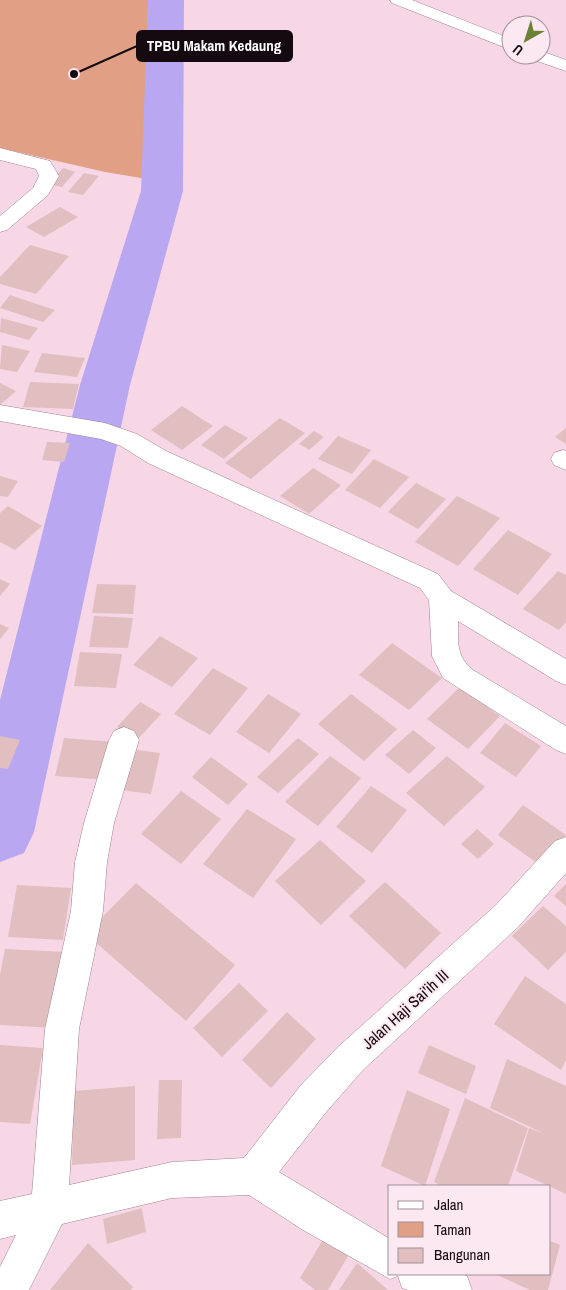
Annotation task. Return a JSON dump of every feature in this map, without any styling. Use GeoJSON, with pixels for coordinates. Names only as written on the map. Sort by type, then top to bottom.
{"type":"FeatureCollection","features":[{"type":"Feature","properties":{"kind":"street"},"geometry":{"type":"LineString","coordinates":[[398,0],[501,41]]}},
{"type":"Feature","properties":{"kind":"street"},"geometry":{"type":"LineString","coordinates":[[551,60],[566,66]]}},
{"type":"Feature","properties":{"kind":"street"},"geometry":{"type":"LineString","coordinates":[[0,154],[43,165],[49,176],[41,191],[0,226]]}},
{"type":"Feature","properties":{"kind":"street"},"geometry":{"type":"LineString","coordinates":[[2,417],[94,428],[130,440],[157,457],[429,581],[439,589],[443,599],[446,654],[451,668],[463,678],[566,741]]}},
{"type":"Feature","properties":{"kind":"street"},"geometry":{"type":"LineString","coordinates":[[443,599],[566,673]]}},
{"type":"Feature","properties":{"kind":"street"},"geometry":{"type":"LineString","coordinates":[[9,1290],[49,1210],[62,1030],[87,911],[91,862],[98,823],[124,740]]}},
{"type":"Feature","properties":{"kind":"street","name":"Jalan Haji Sai'ih III"},"geometry":{"type":"LineString","coordinates":[[253,1176],[314,1098],[351,1058],[507,916],[566,851]]}},
{"type":"Feature","properties":{"kind":"street"},"geometry":{"type":"LineString","coordinates":[[0,1220],[172,1180],[253,1176],[316,1217],[388,1259]]}},
{"type":"Feature","properties":{"kind":"street"},"geometry":{"type":"LineString","coordinates":[[418,1275],[452,1290]]}},
{"type":"Feature","properties":{"kind":"green space"},"geometry":{"type":"Polygon","coordinates":[[[0,0],[148,0],[147,179],[105,172],[0,148],[0,0]]]}},
{"type":"Feature","properties":{"kind":"building"},"geometry":{"type":"Polygon","coordinates":[[[63,168],[75,172],[62,187],[49,184],[63,168]]]}},
{"type":"Feature","properties":{"kind":"building"},"geometry":{"type":"Polygon","coordinates":[[[84,173],[99,176],[83,195],[68,192],[84,173]]]}},
{"type":"Feature","properties":{"kind":"building"},"geometry":{"type":"Polygon","coordinates":[[[60,207],[78,217],[44,237],[26,227],[60,207]]]}},
{"type":"Feature","properties":{"kind":"building"},"geometry":{"type":"Polygon","coordinates":[[[30,245],[69,256],[36,294],[0,284],[0,277],[30,245]]]}},
{"type":"Feature","properties":{"kind":"building"},"geometry":{"type":"Polygon","coordinates":[[[10,295],[55,310],[43,322],[0,308],[10,295]]]}},
{"type":"Feature","properties":{"kind":"building"},"geometry":{"type":"Polygon","coordinates":[[[1,318],[38,328],[29,340],[0,332],[1,318]]]}},
{"type":"Feature","properties":{"kind":"building"},"geometry":{"type":"Polygon","coordinates":[[[2,345],[30,351],[17,372],[0,369],[2,345]]]}},
{"type":"Feature","properties":{"kind":"building"},"geometry":{"type":"Polygon","coordinates":[[[42,353],[85,358],[77,377],[34,372],[42,353]]]}},
{"type":"Feature","properties":{"kind":"building"},"geometry":{"type":"Polygon","coordinates":[[[30,382],[79,384],[73,409],[23,407],[30,382]]]}},
{"type":"Feature","properties":{"kind":"building"},"geometry":{"type":"Polygon","coordinates":[[[0,383],[16,391],[0,405],[0,383]]]}},
{"type":"Feature","properties":{"kind":"building"},"geometry":{"type":"Polygon","coordinates":[[[182,406],[213,426],[182,450],[151,430],[182,406]]]}},
{"type":"Feature","properties":{"kind":"building"},"geometry":{"type":"Polygon","coordinates":[[[280,418],[305,433],[251,479],[225,463],[280,418]]]}},
{"type":"Feature","properties":{"kind":"building"},"geometry":{"type":"Polygon","coordinates":[[[225,425],[248,438],[224,459],[201,445],[225,425]]]}},
{"type":"Feature","properties":{"kind":"building"},"geometry":{"type":"Polygon","coordinates":[[[566,428],[566,444],[555,437],[566,428]]]}},
{"type":"Feature","properties":{"kind":"building"},"geometry":{"type":"Polygon","coordinates":[[[314,431],[324,437],[309,450],[299,444],[314,431]]]}},
{"type":"Feature","properties":{"kind":"building"},"geometry":{"type":"Polygon","coordinates":[[[338,436],[371,450],[352,474],[318,459],[338,436]]]}},
{"type":"Feature","properties":{"kind":"building"},"geometry":{"type":"Polygon","coordinates":[[[47,442],[70,443],[64,462],[42,460],[47,442]]]}},
{"type":"Feature","properties":{"kind":"building"},"geometry":{"type":"Polygon","coordinates":[[[374,459],[409,477],[380,508],[345,490],[374,459]]]}},
{"type":"Feature","properties":{"kind":"building"},"geometry":{"type":"Polygon","coordinates":[[[313,468],[341,485],[309,514],[280,496],[313,468]]]}},
{"type":"Feature","properties":{"kind":"building"},"geometry":{"type":"Polygon","coordinates":[[[0,476],[18,481],[8,497],[0,496],[0,476]]]}},
{"type":"Feature","properties":{"kind":"building"},"geometry":{"type":"Polygon","coordinates":[[[416,483],[446,499],[418,529],[388,512],[416,483]]]}},
{"type":"Feature","properties":{"kind":"building"},"geometry":{"type":"Polygon","coordinates":[[[457,496],[500,518],[458,566],[415,542],[457,496]]]}},
{"type":"Feature","properties":{"kind":"building"},"geometry":{"type":"Polygon","coordinates":[[[8,506],[42,526],[15,550],[0,542],[0,513],[8,506]]]}},
{"type":"Feature","properties":{"kind":"building"},"geometry":{"type":"Polygon","coordinates":[[[508,530],[552,554],[518,595],[473,569],[508,530]]]}},
{"type":"Feature","properties":{"kind":"building"},"geometry":{"type":"Polygon","coordinates":[[[558,571],[566,575],[566,622],[559,630],[523,609],[558,571]]]}},
{"type":"Feature","properties":{"kind":"building"},"geometry":{"type":"Polygon","coordinates":[[[0,579],[10,584],[0,596],[0,579]]]}},
{"type":"Feature","properties":{"kind":"building"},"geometry":{"type":"Polygon","coordinates":[[[97,584],[136,585],[133,614],[92,613],[97,584]]]}},
{"type":"Feature","properties":{"kind":"building"},"geometry":{"type":"Polygon","coordinates":[[[94,616],[133,618],[128,648],[89,647],[94,616]]]}},
{"type":"Feature","properties":{"kind":"building"},"geometry":{"type":"Polygon","coordinates":[[[0,624],[9,628],[0,639],[0,624]]]}},
{"type":"Feature","properties":{"kind":"building"},"geometry":{"type":"Polygon","coordinates":[[[160,636],[198,658],[172,687],[133,665],[160,636]]]}},
{"type":"Feature","properties":{"kind":"building"},"geometry":{"type":"Polygon","coordinates":[[[392,643],[442,678],[409,710],[359,675],[392,643]]]}},
{"type":"Feature","properties":{"kind":"building"},"geometry":{"type":"Polygon","coordinates":[[[80,652],[122,654],[116,688],[74,686],[80,652]]]}},
{"type":"Feature","properties":{"kind":"building"},"geometry":{"type":"Polygon","coordinates":[[[213,668],[248,688],[210,735],[174,714],[213,668]]]}},
{"type":"Feature","properties":{"kind":"building"},"geometry":{"type":"Polygon","coordinates":[[[460,687],[500,716],[468,749],[427,719],[460,687]]]}},
{"type":"Feature","properties":{"kind":"building"},"geometry":{"type":"Polygon","coordinates":[[[268,694],[301,714],[269,753],[236,732],[268,694]]]}},
{"type":"Feature","properties":{"kind":"building"},"geometry":{"type":"Polygon","coordinates":[[[351,694],[397,729],[364,761],[318,724],[351,694]]]}},
{"type":"Feature","properties":{"kind":"building"},"geometry":{"type":"Polygon","coordinates":[[[140,702],[161,714],[137,740],[117,727],[140,702]]]}},
{"type":"Feature","properties":{"kind":"building"},"geometry":{"type":"Polygon","coordinates":[[[505,723],[541,746],[516,777],[480,753],[505,723]]]}},
{"type":"Feature","properties":{"kind":"building"},"geometry":{"type":"Polygon","coordinates":[[[413,730],[436,748],[409,774],[385,755],[413,730]]]}},
{"type":"Feature","properties":{"kind":"building"},"geometry":{"type":"Polygon","coordinates":[[[0,736],[20,740],[8,769],[0,768],[0,736]]]}},
{"type":"Feature","properties":{"kind":"building"},"geometry":{"type":"Polygon","coordinates":[[[64,738],[115,742],[107,780],[55,776],[64,738]]]}},
{"type":"Feature","properties":{"kind":"building"},"geometry":{"type":"Polygon","coordinates":[[[298,738],[319,754],[278,793],[257,777],[298,738]]]}},
{"type":"Feature","properties":{"kind":"building"},"geometry":{"type":"Polygon","coordinates":[[[130,749],[160,753],[151,794],[120,790],[130,749]]]}},
{"type":"Feature","properties":{"kind":"building"},"geometry":{"type":"Polygon","coordinates":[[[330,756],[361,778],[318,826],[285,802],[330,756]]]}},
{"type":"Feature","properties":{"kind":"building"},"geometry":{"type":"Polygon","coordinates":[[[447,756],[485,787],[444,826],[406,793],[447,756]]]}},
{"type":"Feature","properties":{"kind":"building"},"geometry":{"type":"Polygon","coordinates":[[[211,757],[248,784],[228,805],[192,777],[211,757]]]}},
{"type":"Feature","properties":{"kind":"building"},"geometry":{"type":"Polygon","coordinates":[[[371,786],[407,810],[372,853],[336,827],[371,786]]]}},
{"type":"Feature","properties":{"kind":"building"},"geometry":{"type":"Polygon","coordinates":[[[181,791],[221,819],[181,864],[141,834],[181,791]]]}},
{"type":"Feature","properties":{"kind":"building"},"geometry":{"type":"Polygon","coordinates":[[[523,805],[566,835],[541,866],[498,835],[523,805]]]}},
{"type":"Feature","properties":{"kind":"building"},"geometry":{"type":"Polygon","coordinates":[[[247,809],[296,839],[253,898],[203,864],[247,809]]]}},
{"type":"Feature","properties":{"kind":"building"},"geometry":{"type":"Polygon","coordinates":[[[477,829],[494,844],[478,859],[461,844],[477,829]]]}},
{"type":"Feature","properties":{"kind":"building"},"geometry":{"type":"Polygon","coordinates":[[[320,840],[366,881],[321,925],[275,881],[320,840]]]}},
{"type":"Feature","properties":{"kind":"building"},"geometry":{"type":"Polygon","coordinates":[[[385,882],[441,933],[405,969],[349,916],[385,882]]]}},
{"type":"Feature","properties":{"kind":"building"},"geometry":{"type":"Polygon","coordinates":[[[136,883],[235,965],[186,1021],[86,934],[136,883]]]}},
{"type":"Feature","properties":{"kind":"building"},"geometry":{"type":"Polygon","coordinates":[[[566,884],[566,906],[554,896],[566,884]]]}},
{"type":"Feature","properties":{"kind":"building"},"geometry":{"type":"Polygon","coordinates":[[[17,885],[71,888],[63,940],[8,937],[17,885]]]}},
{"type":"Feature","properties":{"kind":"building"},"geometry":{"type":"Polygon","coordinates":[[[543,906],[566,926],[566,952],[548,970],[512,936],[543,906]]]}},
{"type":"Feature","properties":{"kind":"building"},"geometry":{"type":"Polygon","coordinates":[[[5,949],[66,952],[54,1028],[0,1025],[0,975],[5,949]]]}},
{"type":"Feature","properties":{"kind":"building"},"geometry":{"type":"Polygon","coordinates":[[[525,976],[566,1004],[566,1060],[561,1070],[494,1024],[525,976]]]}},
{"type":"Feature","properties":{"kind":"building"},"geometry":{"type":"Polygon","coordinates":[[[239,983],[268,1011],[222,1057],[193,1028],[239,983]]]}},
{"type":"Feature","properties":{"kind":"building"},"geometry":{"type":"Polygon","coordinates":[[[287,1012],[316,1039],[271,1088],[242,1060],[287,1012]]]}},
{"type":"Feature","properties":{"kind":"building"},"geometry":{"type":"Polygon","coordinates":[[[0,1045],[43,1048],[30,1124],[0,1122],[0,1045]]]}},
{"type":"Feature","properties":{"kind":"building"},"geometry":{"type":"Polygon","coordinates":[[[429,1045],[476,1066],[466,1094],[418,1073],[429,1045]]]}},
{"type":"Feature","properties":{"kind":"building"},"geometry":{"type":"Polygon","coordinates":[[[507,1059],[566,1086],[566,1194],[551,1187],[551,1185],[546,1185],[516,1171],[529,1128],[545,1134],[490,1108],[507,1059]]]}},
{"type":"Feature","properties":{"kind":"building"},"geometry":{"type":"Polygon","coordinates":[[[159,1080],[182,1080],[181,1138],[157,1139],[159,1080]]]}},
{"type":"Feature","properties":{"kind":"building"},"geometry":{"type":"Polygon","coordinates":[[[135,1086],[135,1160],[72,1165],[74,1091],[135,1086]]]}},
{"type":"Feature","properties":{"kind":"building"},"geometry":{"type":"Polygon","coordinates":[[[407,1090],[450,1109],[425,1185],[381,1166],[407,1090]]]}},
{"type":"Feature","properties":{"kind":"building"},"geometry":{"type":"Polygon","coordinates":[[[465,1098],[528,1128],[508,1185],[440,1185],[434,1182],[465,1098]]]}},
{"type":"Feature","properties":{"kind":"building"},"geometry":{"type":"Polygon","coordinates":[[[142,1208],[146,1232],[107,1244],[103,1219],[142,1208]]]}},
{"type":"Feature","properties":{"kind":"building"},"geometry":{"type":"Polygon","coordinates":[[[327,1233],[351,1251],[328,1290],[315,1290],[300,1278],[327,1233]]]}},
{"type":"Feature","properties":{"kind":"building"},"geometry":{"type":"Polygon","coordinates":[[[551,1241],[560,1245],[548,1290],[530,1290],[497,1275],[551,1275],[551,1241]]]}},
{"type":"Feature","properties":{"kind":"building"},"geometry":{"type":"Polygon","coordinates":[[[88,1243],[133,1287],[131,1290],[50,1290],[88,1243]]]}},
{"type":"Feature","properties":{"kind":"building"},"geometry":{"type":"Polygon","coordinates":[[[357,1263],[388,1290],[339,1290],[357,1263]]]}},
{"type":"Feature","properties":{"kind":"waterway"},"geometry":{"type":"LineString","coordinates":[[0,832],[105,385],[162,191],[166,0]]}},
{"type":"Feature","properties":{"kind":"place","name":"TPBU Makam Kedaung"},"geometry":{"type":"Point","coordinates":[74,74]}}]}
